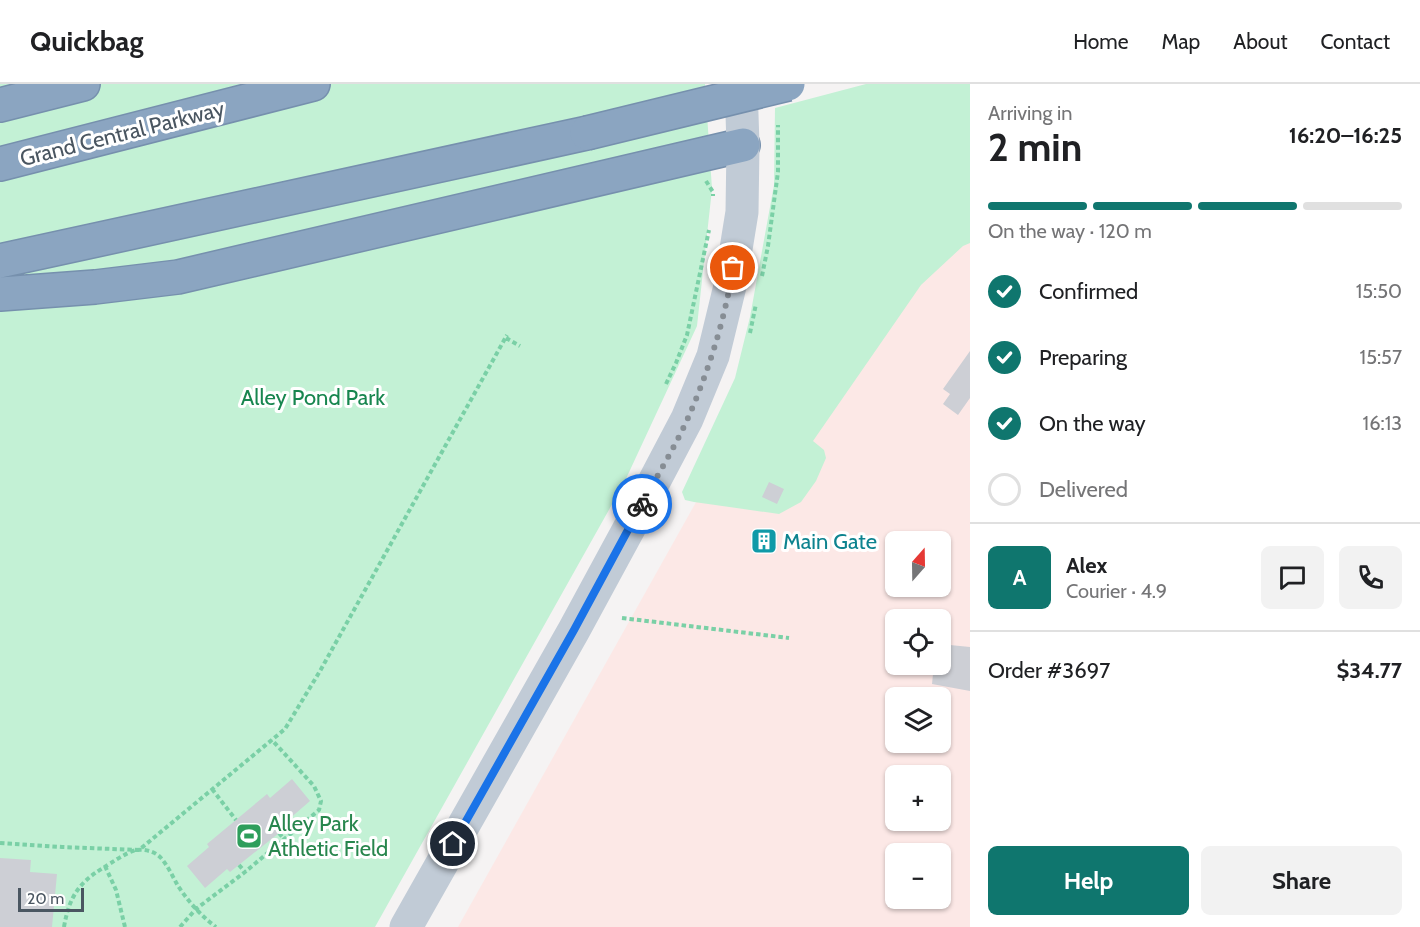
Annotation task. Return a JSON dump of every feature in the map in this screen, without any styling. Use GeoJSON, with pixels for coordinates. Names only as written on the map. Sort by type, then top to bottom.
{"type":"FeatureCollection","features":[{"type":"Feature","properties":{"kind":"highway"},"geometry":{"type":"LineString","coordinates":[[0,98],[43,84]]}},
{"type":"Feature","properties":{"kind":"highway"},"geometry":{"type":"LineString","coordinates":[[0,105],[83,84]]}},
{"type":"Feature","properties":{"kind":"highway","name":"Grand Central Parkway"},"geometry":{"type":"LineString","coordinates":[[0,164],[313,84]]}},
{"type":"Feature","properties":{"kind":"highway"},"geometry":{"type":"LineString","coordinates":[[587,133],[751,84]]}},
{"type":"Feature","properties":{"kind":"highway"},"geometry":{"type":"LineString","coordinates":[[0,261],[587,133],[788,84]]}},
{"type":"Feature","properties":{"kind":"highway"},"geometry":{"type":"LineString","coordinates":[[0,294],[95,287],[178,277],[743,145]]}},
{"type":"Feature","properties":{"kind":"main road"},"geometry":{"type":"LineString","coordinates":[[406,927],[574,630],[687,419],[713,356],[730,286],[742,212],[741,84]]}},
{"type":"Feature","properties":{"kind":"path"},"geometry":{"type":"LineString","coordinates":[[701,178],[713,192],[713,199]]}},
{"type":"Feature","properties":{"kind":"path"},"geometry":{"type":"LineString","coordinates":[[666,384],[687,335],[710,228]]}},
{"type":"Feature","properties":{"kind":"path"},"geometry":{"type":"LineString","coordinates":[[64,927],[72,899],[80,886],[105,866],[131,851],[139,850],[285,729],[506,336],[520,346]]}},
{"type":"Feature","properties":{"kind":"path"},"geometry":{"type":"LineString","coordinates":[[622,618],[789,638]]}},
{"type":"Feature","properties":{"kind":"path"},"geometry":{"type":"LineString","coordinates":[[180,927],[196,909],[245,872],[319,810],[321,801],[314,786],[272,740]]}},
{"type":"Feature","properties":{"kind":"path"},"geometry":{"type":"LineString","coordinates":[[212,789],[236,820]]}},
{"type":"Feature","properties":{"kind":"path"},"geometry":{"type":"LineString","coordinates":[[279,832],[285,839]]}},
{"type":"Feature","properties":{"kind":"path"},"geometry":{"type":"LineString","coordinates":[[0,843],[153,852],[161,858],[196,909],[216,927]]}},
{"type":"Feature","properties":{"kind":"path"},"geometry":{"type":"LineString","coordinates":[[239,865],[245,872]]}},
{"type":"Feature","properties":{"kind":"path"},"geometry":{"type":"LineString","coordinates":[[105,866],[116,890],[125,927]]}},
{"type":"Feature","properties":{"kind":"shaded area"},"geometry":{"type":"Polygon","coordinates":[[[970,136],[970,927],[458,927],[700,495],[970,136]]]}},
{"type":"Feature","properties":{"kind":"green space","name":"Alley Pond Park"},"geometry":{"type":"Polygon","coordinates":[[[0,84],[705,84],[712,189],[697,326],[624,483],[375,927],[0,927],[0,84]]]}},
{"type":"Feature","properties":{"kind":"green space"},"geometry":{"type":"Polygon","coordinates":[[[866,84],[970,84],[970,243],[963,246],[921,285],[813,441],[824,450],[826,458],[816,481],[801,502],[779,514],[685,500],[682,492],[735,378],[750,317],[774,185],[775,108],[866,84]]]}},
{"type":"Feature","properties":{"kind":"building"},"geometry":{"type":"Polygon","coordinates":[[[970,351],[970,398],[958,415],[943,404],[950,394],[943,389],[970,351]]]}},
{"type":"Feature","properties":{"kind":"building"},"geometry":{"type":"Polygon","coordinates":[[[769,482],[784,489],[777,504],[762,497],[769,482]]]}},
{"type":"Feature","properties":{"kind":"building"},"geometry":{"type":"Polygon","coordinates":[[[951,645],[970,647],[970,691],[932,684],[933,675],[951,675],[951,645]]]}},
{"type":"Feature","properties":{"kind":"building"},"geometry":{"type":"Polygon","coordinates":[[[292,779],[310,801],[288,820],[290,823],[279,833],[230,872],[227,869],[205,888],[187,866],[209,847],[207,844],[267,794],[270,798],[292,779]]]}},
{"type":"Feature","properties":{"kind":"building"},"geometry":{"type":"Polygon","coordinates":[[[0,858],[31,860],[30,872],[57,874],[52,927],[0,927],[0,858]]]}},
{"type":"Feature","properties":{"kind":"way so far"},"geometry":{"type":"LineString","coordinates":[[642,504],[687,419],[713,356],[733,268]]}},
{"type":"Feature","properties":{"kind":"place","name":"Main Gate"},"geometry":{"type":"Point","coordinates":[764,541]}},
{"type":"Feature","properties":{"kind":"place","name":"Alley Park Athletic Field"},"geometry":{"type":"Point","coordinates":[249,836]}},
{"type":"Feature","properties":{"kind":"route"},"geometry":{"type":"LineString","coordinates":[[453,844],[642,504]]}}]}
